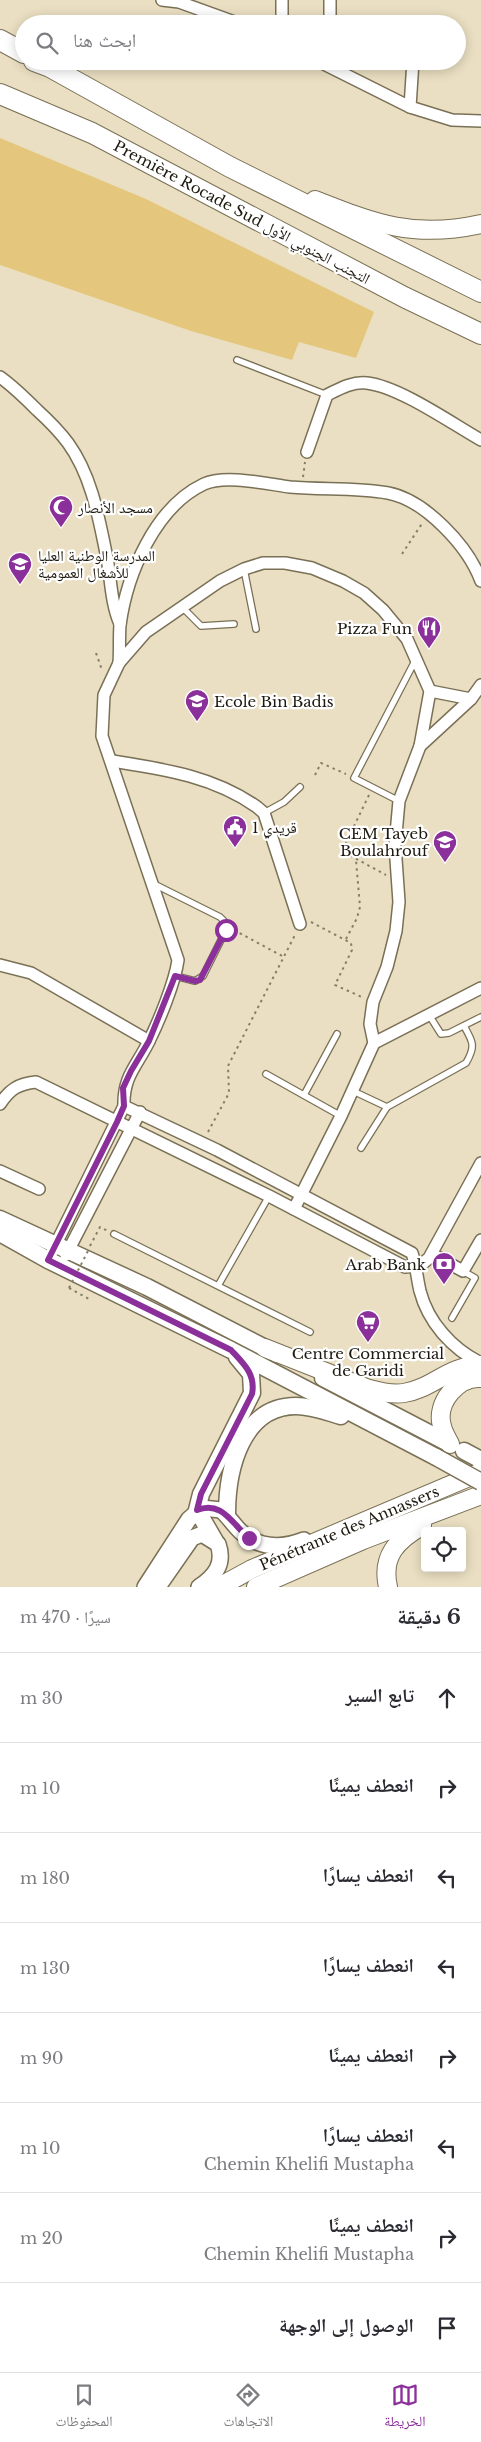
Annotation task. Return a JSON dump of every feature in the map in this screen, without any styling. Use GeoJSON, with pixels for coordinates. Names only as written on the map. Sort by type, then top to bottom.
{"type":"FeatureCollection","features":[{"type":"Feature","properties":{"kind":"highway"},"geometry":{"type":"LineString","coordinates":[[0,40],[15,48]]}},
{"type":"Feature","properties":{"kind":"highway"},"geometry":{"type":"LineString","coordinates":[[0,50],[15,55]]}},
{"type":"Feature","properties":{"kind":"highway"},"geometry":{"type":"LineString","coordinates":[[54,70],[230,167],[481,292]]}},
{"type":"Feature","properties":{"kind":"highway","name":"Première Rocade Sud التجنب الجنوبي الأول"},"geometry":{"type":"LineString","coordinates":[[0,94],[92,133],[404,297],[481,334]]}},
{"type":"Feature","properties":{"kind":"highway"},"geometry":{"type":"LineString","coordinates":[[230,167],[378,224],[410,231],[436,232],[481,224]]}},
{"type":"Feature","properties":{"kind":"highway"},"geometry":{"type":"LineString","coordinates":[[404,297],[439,324],[481,346]]}},
{"type":"Feature","properties":{"kind":"highway"},"geometry":{"type":"LineString","coordinates":[[265,1348],[369,1389],[385,1393],[402,1394],[415,1390],[458,1368],[481,1366]]}},
{"type":"Feature","properties":{"kind":"highway"},"geometry":{"type":"LineString","coordinates":[[457,1447],[441,1424],[442,1411],[448,1394],[458,1385],[474,1377],[481,1366]]}},
{"type":"Feature","properties":{"kind":"highway","name":"Pénétrante des Annassers"},"geometry":{"type":"LineString","coordinates":[[219,1587],[252,1570],[481,1472]]}},
{"type":"Feature","properties":{"kind":"highway"},"geometry":{"type":"LineString","coordinates":[[256,1587],[363,1540],[481,1497]]}},
{"type":"Feature","properties":{"kind":"highway"},"geometry":{"type":"LineString","coordinates":[[388,1587],[387,1565],[393,1548],[405,1536],[481,1497]]}},
{"type":"Feature","properties":{"kind":"main road"},"geometry":{"type":"LineString","coordinates":[[0,1219],[58,1256],[481,1482]]}},
{"type":"Feature","properties":{"kind":"main road"},"geometry":{"type":"LineString","coordinates":[[0,1233],[58,1256],[147,1287],[481,1460]]}},
{"type":"Feature","properties":{"kind":"main road"},"geometry":{"type":"LineString","coordinates":[[145,1587],[189,1518],[197,1510],[201,1494],[252,1394],[251,1374],[231,1350]]}},
{"type":"Feature","properties":{"kind":"main road"},"geometry":{"type":"LineString","coordinates":[[227,1514],[227,1488],[236,1456],[245,1436],[263,1417],[280,1408],[309,1407],[376,1427]]}},
{"type":"Feature","properties":{"kind":"main road"},"geometry":{"type":"LineString","coordinates":[[197,1510],[215,1508],[227,1514],[249,1538],[272,1546],[285,1546],[429,1493]]}},
{"type":"Feature","properties":{"kind":"main road"},"geometry":{"type":"LineString","coordinates":[[197,1510],[220,1550],[219,1567],[212,1578],[199,1587]]}},
{"type":"Feature","properties":{"kind":"main road"},"geometry":{"type":"LineString","coordinates":[[157,1587],[192,1538],[202,1534],[215,1541]]}},
{"type":"Feature","properties":{"kind":"street"},"geometry":{"type":"LineString","coordinates":[[162,0],[179,1],[216,15]]}},
{"type":"Feature","properties":{"kind":"street"},"geometry":{"type":"LineString","coordinates":[[282,0],[282,15]]}},
{"type":"Feature","properties":{"kind":"street"},"geometry":{"type":"LineString","coordinates":[[330,0],[330,15]]}},
{"type":"Feature","properties":{"kind":"street"},"geometry":{"type":"LineString","coordinates":[[340,70],[410,107],[452,120],[481,121]]}},
{"type":"Feature","properties":{"kind":"street"},"geometry":{"type":"LineString","coordinates":[[410,107],[412,70]]}},
{"type":"Feature","properties":{"kind":"street"},"geometry":{"type":"LineString","coordinates":[[0,378],[13,386],[68,443],[81,466],[99,518],[110,574],[114,610],[120,624]]}},
{"type":"Feature","properties":{"kind":"street"},"geometry":{"type":"LineString","coordinates":[[307,452],[326,395],[344,386],[366,382],[395,392],[481,440]]}},
{"type":"Feature","properties":{"kind":"street"},"geometry":{"type":"LineString","coordinates":[[120,662],[120,624],[141,551],[157,526],[180,500],[205,484],[223,480],[301,488],[390,493],[411,502],[428,513],[448,532],[468,556],[481,581]]}},
{"type":"Feature","properties":{"kind":"street"},"geometry":{"type":"LineString","coordinates":[[58,1256],[124,1106],[123,1088],[149,1041],[175,976],[178,960],[154,884],[102,736],[104,695],[120,662],[146,632],[220,581],[244,569],[263,564],[285,563],[312,568],[343,581],[364,593],[383,610],[407,639],[430,691],[420,746],[400,802],[395,844],[398,882],[396,931],[387,967],[373,1002],[370,1024],[374,1043],[341,1116],[294,1209]]}},
{"type":"Feature","properties":{"kind":"street"},"geometry":{"type":"LineString","coordinates":[[420,746],[471,699],[481,685]]}},
{"type":"Feature","properties":{"kind":"street"},"geometry":{"type":"LineString","coordinates":[[430,691],[471,699]]}},
{"type":"Feature","properties":{"kind":"street"},"geometry":{"type":"LineString","coordinates":[[112,761],[205,779],[248,801],[264,813],[299,919]]}},
{"type":"Feature","properties":{"kind":"street"},"geometry":{"type":"LineString","coordinates":[[0,965],[31,973],[149,1041]]}},
{"type":"Feature","properties":{"kind":"street"},"geometry":{"type":"LineString","coordinates":[[374,1043],[481,988]]}},
{"type":"Feature","properties":{"kind":"street"},"geometry":{"type":"LineString","coordinates":[[0,1104],[10,1090],[21,1083],[36,1082],[269,1196],[405,1268],[416,1267],[425,1262],[432,1254],[481,1163]]}},
{"type":"Feature","properties":{"kind":"street"},"geometry":{"type":"LineString","coordinates":[[124,1106],[203,1143],[412,1253],[425,1306],[434,1322],[458,1349],[481,1366]]}},
{"type":"Feature","properties":{"kind":"street"},"geometry":{"type":"LineString","coordinates":[[58,1256],[140,1112]]}},
{"type":"Feature","properties":{"kind":"street"},"geometry":{"type":"LineString","coordinates":[[0,1171],[39,1189]]}},
{"type":"Feature","properties":{"kind":"street"},"geometry":{"type":"LineString","coordinates":[[432,1254],[463,1271],[481,1240]]}},
{"type":"Feature","properties":{"kind":"lane"},"geometry":{"type":"LineString","coordinates":[[237,360],[326,395]]}},
{"type":"Feature","properties":{"kind":"lane"},"geometry":{"type":"LineString","coordinates":[[244,569],[256,629]]}},
{"type":"Feature","properties":{"kind":"lane"},"geometry":{"type":"LineString","coordinates":[[182,608],[201,626],[234,624]]}},
{"type":"Feature","properties":{"kind":"lane"},"geometry":{"type":"LineString","coordinates":[[400,802],[354,778],[416,658]]}},
{"type":"Feature","properties":{"kind":"lane"},"geometry":{"type":"LineString","coordinates":[[264,813],[284,802],[300,787]]}},
{"type":"Feature","properties":{"kind":"lane"},"geometry":{"type":"LineString","coordinates":[[154,884],[220,917],[227,926],[200,980],[195,981],[175,976]]}},
{"type":"Feature","properties":{"kind":"lane"},"geometry":{"type":"LineString","coordinates":[[429,1015],[441,1034],[449,1034],[481,1017]]}},
{"type":"Feature","properties":{"kind":"lane"},"geometry":{"type":"LineString","coordinates":[[361,1148],[387,1107],[466,1063],[473,1052],[473,1042],[464,1026]]}},
{"type":"Feature","properties":{"kind":"lane"},"geometry":{"type":"LineString","coordinates":[[304,1095],[337,1034]]}},
{"type":"Feature","properties":{"kind":"lane"},"geometry":{"type":"LineString","coordinates":[[266,1074],[341,1116]]}},
{"type":"Feature","properties":{"kind":"lane"},"geometry":{"type":"LineString","coordinates":[[352,1092],[387,1107]]}},
{"type":"Feature","properties":{"kind":"lane"},"geometry":{"type":"LineString","coordinates":[[218,1284],[269,1196]]}},
{"type":"Feature","properties":{"kind":"lane"},"geometry":{"type":"LineString","coordinates":[[114,1234],[218,1284],[310,1332]]}},
{"type":"Feature","properties":{"kind":"lane"},"geometry":{"type":"LineString","coordinates":[[452,1318],[475,1278],[463,1271]]}},
{"type":"Feature","properties":{"kind":"path"},"geometry":{"type":"LineString","coordinates":[[301,488],[307,452]]}},
{"type":"Feature","properties":{"kind":"path"},"geometry":{"type":"LineString","coordinates":[[402,554],[428,513]]}},
{"type":"Feature","properties":{"kind":"path"},"geometry":{"type":"LineString","coordinates":[[96,653],[103,672]]}},
{"type":"Feature","properties":{"kind":"path"},"geometry":{"type":"LineString","coordinates":[[315,775],[322,763],[354,778]]}},
{"type":"Feature","properties":{"kind":"path"},"geometry":{"type":"LineString","coordinates":[[372,788],[342,851],[398,882]]}},
{"type":"Feature","properties":{"kind":"path"},"geometry":{"type":"LineString","coordinates":[[346,939],[357,918],[360,907],[356,859]]}},
{"type":"Feature","properties":{"kind":"path"},"geometry":{"type":"LineString","coordinates":[[203,1143],[229,1093],[228,1066],[284,957],[299,919],[346,939],[351,943],[352,950],[335,986],[373,1002]]}},
{"type":"Feature","properties":{"kind":"path"},"geometry":{"type":"LineString","coordinates":[[227,926],[284,957]]}},
{"type":"Feature","properties":{"kind":"path"},"geometry":{"type":"LineString","coordinates":[[89,1298],[69,1288],[100,1227]]}},
{"type":"Feature","properties":{"kind":"shaded area"},"geometry":{"type":"Polygon","coordinates":[[[0,138],[146,199],[374,312],[356,358],[299,342],[292,360],[191,331],[0,265],[0,138]]]}},
{"type":"Feature","properties":{"kind":"place","name":"مسجد الأنصار"},"geometry":{"type":"Point","coordinates":[61,528]}},
{"type":"Feature","properties":{"kind":"place","name":"المدرسة الوطنية العليا للأشغال العمومية"},"geometry":{"type":"Point","coordinates":[20,585]}},
{"type":"Feature","properties":{"kind":"place","name":"Pizza Fun"},"geometry":{"type":"Point","coordinates":[429,649]}},
{"type":"Feature","properties":{"kind":"place","name":"Ecole Bin Badis"},"geometry":{"type":"Point","coordinates":[197,722]}},
{"type":"Feature","properties":{"kind":"place","name":"قريدي 1"},"geometry":{"type":"Point","coordinates":[235,848]}},
{"type":"Feature","properties":{"kind":"place","name":"CEM Tayeb Boulahrouf"},"geometry":{"type":"Point","coordinates":[445,863]}},
{"type":"Feature","properties":{"kind":"place","name":"Arab Bank"},"geometry":{"type":"Point","coordinates":[444,1285]}},
{"type":"Feature","properties":{"kind":"place","name":"Centre Commercial de Garidi"},"geometry":{"type":"Point","coordinates":[368,1343]}},
{"type":"Feature","properties":{"kind":"route"},"geometry":{"type":"LineString","coordinates":[[226,930],[200,980],[195,981],[175,976],[149,1041],[123,1088],[124,1106],[117,1122],[48,1260],[231,1350],[248,1368],[253,1380],[252,1394],[201,1494],[197,1510],[202,1508],[221,1510],[249,1538]]}}]}
